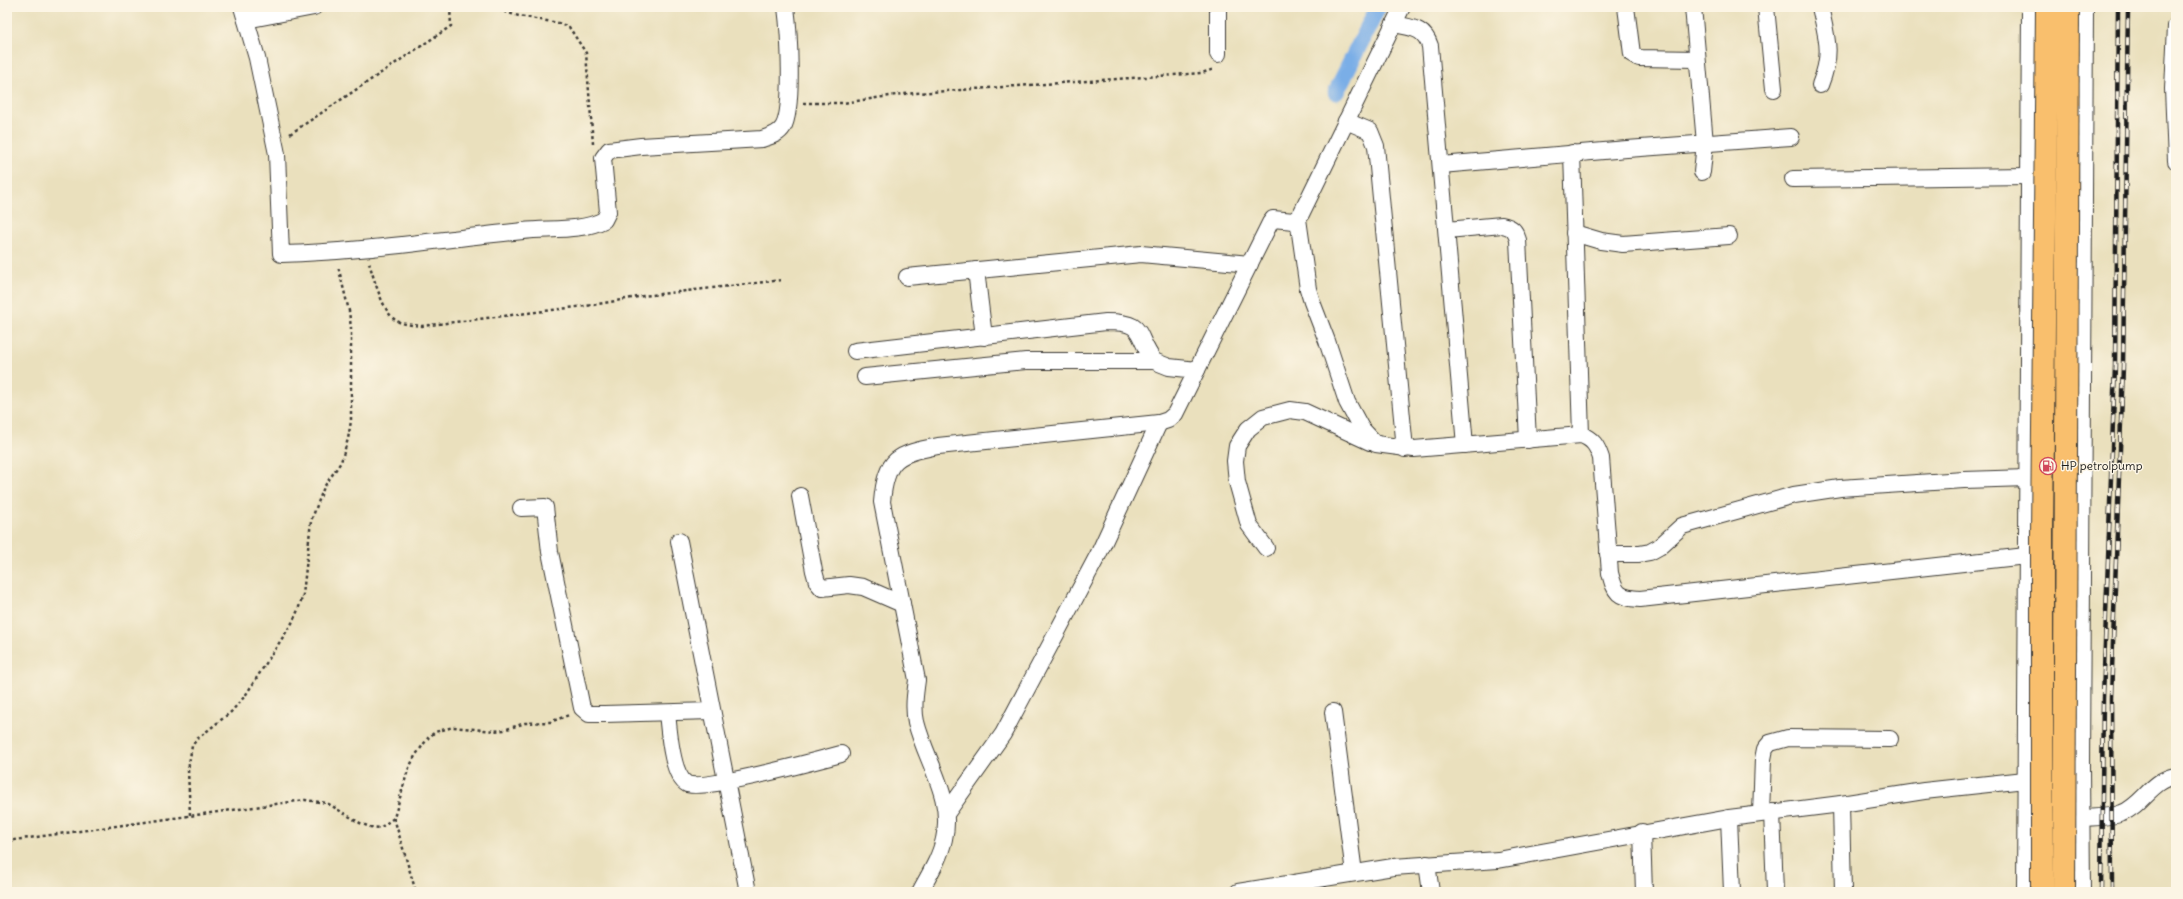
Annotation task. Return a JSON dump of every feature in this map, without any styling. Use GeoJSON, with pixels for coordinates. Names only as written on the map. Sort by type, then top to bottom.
{"type":"FeatureCollection","features":[{"type":"Feature","properties":{"kind":"highway"},"geometry":{"type":"LineString","coordinates":[[2042,892],[2042,549],[2048,7]]}},
{"type":"Feature","properties":{"kind":"highway"},"geometry":{"type":"LineString","coordinates":[[2064,892],[2068,7]]}},
{"type":"Feature","properties":{"kind":"street"},"geometry":{"type":"LineString","coordinates":[[314,7],[244,13],[257,58],[277,154],[281,254],[334,252],[526,230],[588,226],[597,224],[604,220],[608,212],[603,163],[605,153],[609,150],[642,146],[762,138],[775,135],[783,127],[789,90],[786,7]]}},
{"type":"Feature","properties":{"kind":"street"},"geometry":{"type":"LineString","coordinates":[[1218,7],[1218,54]]}},
{"type":"Feature","properties":{"kind":"street"},"geometry":{"type":"LineString","coordinates":[[1376,444],[1361,428],[1347,402],[1327,341],[1312,302],[1288,220],[1346,121],[1402,7]]}},
{"type":"Feature","properties":{"kind":"street"},"geometry":{"type":"LineString","coordinates":[[1626,7],[1632,54],[1639,58],[1697,59]]}},
{"type":"Feature","properties":{"kind":"street"},"geometry":{"type":"LineString","coordinates":[[1693,7],[1705,143],[1702,172]]}},
{"type":"Feature","properties":{"kind":"street"},"geometry":{"type":"LineString","coordinates":[[1766,7],[1774,89]]}},
{"type":"Feature","properties":{"kind":"street"},"geometry":{"type":"LineString","coordinates":[[1820,7],[1828,40],[1828,59],[1820,85]]}},
{"type":"Feature","properties":{"kind":"street"},"geometry":{"type":"LineString","coordinates":[[2025,892],[2030,7]]}},
{"type":"Feature","properties":{"kind":"street"},"geometry":{"type":"LineString","coordinates":[[2082,892],[2085,7]]}},
{"type":"Feature","properties":{"kind":"street"},"geometry":{"type":"LineString","coordinates":[[1394,24],[1421,31],[1427,36],[1429,41],[1465,445]]}},
{"type":"Feature","properties":{"kind":"street"},"geometry":{"type":"LineString","coordinates":[[2176,26],[2176,160]]}},
{"type":"Feature","properties":{"kind":"street"},"geometry":{"type":"LineString","coordinates":[[1346,121],[1370,131],[1376,146],[1405,449]]}},
{"type":"Feature","properties":{"kind":"street"},"geometry":{"type":"LineString","coordinates":[[1441,165],[1572,153],[1791,137]]}},
{"type":"Feature","properties":{"kind":"street"},"geometry":{"type":"LineString","coordinates":[[1572,153],[1581,435]]}},
{"type":"Feature","properties":{"kind":"street"},"geometry":{"type":"LineString","coordinates":[[1793,179],[2029,176]]}},
{"type":"Feature","properties":{"kind":"street"},"geometry":{"type":"LineString","coordinates":[[920,892],[939,855],[945,833],[946,814],[941,788],[916,722],[914,705],[917,680],[882,502],[885,477],[890,467],[899,457],[909,452],[938,446],[1160,423],[1168,420],[1175,414],[1270,223],[1273,219],[1288,220]]}},
{"type":"Feature","properties":{"kind":"street"},"geometry":{"type":"LineString","coordinates":[[1447,230],[1502,225],[1510,226],[1516,231],[1518,240],[1528,440]]}},
{"type":"Feature","properties":{"kind":"street"},"geometry":{"type":"LineString","coordinates":[[1574,233],[1601,241],[1623,244],[1729,236]]}},
{"type":"Feature","properties":{"kind":"street"},"geometry":{"type":"LineString","coordinates":[[907,278],[1141,254],[1250,264]]}},
{"type":"Feature","properties":{"kind":"street"},"geometry":{"type":"LineString","coordinates":[[976,270],[984,337]]}},
{"type":"Feature","properties":{"kind":"street"},"geometry":{"type":"LineString","coordinates":[[855,351],[1106,322],[1121,322],[1133,325],[1154,361]]}},
{"type":"Feature","properties":{"kind":"street"},"geometry":{"type":"LineString","coordinates":[[865,377],[1026,361],[1154,361],[1170,367],[1197,370]]}},
{"type":"Feature","properties":{"kind":"street"},"geometry":{"type":"LineString","coordinates":[[1266,548],[1249,525],[1237,482],[1234,461],[1237,446],[1248,429],[1263,417],[1290,410],[1305,412],[1376,444],[1405,449],[1581,435],[1591,438],[1598,448],[1601,458],[1610,573],[1613,585],[1618,594],[1626,598],[1640,599],[2026,556]]}},
{"type":"Feature","properties":{"kind":"street"},"geometry":{"type":"LineString","coordinates":[[946,814],[1003,734],[1098,555],[1160,423]]}},
{"type":"Feature","properties":{"kind":"street"},"geometry":{"type":"LineString","coordinates":[[2027,455],[2083,454]]}},
{"type":"Feature","properties":{"kind":"street"},"geometry":{"type":"LineString","coordinates":[[1608,554],[1639,554],[1650,552],[1659,547],[1682,526],[1794,496],[1840,488],[1964,480],[2027,478]]}},
{"type":"Feature","properties":{"kind":"street"},"geometry":{"type":"LineString","coordinates":[[800,496],[814,571],[817,582],[822,588],[849,585],[863,587],[902,604]]}},
{"type":"Feature","properties":{"kind":"street"},"geometry":{"type":"LineString","coordinates":[[521,508],[544,507],[550,552],[578,698],[582,708],[589,714],[712,711]]}},
{"type":"Feature","properties":{"kind":"street"},"geometry":{"type":"LineString","coordinates":[[679,541],[748,892]]}},
{"type":"Feature","properties":{"kind":"street"},"geometry":{"type":"LineString","coordinates":[[1333,712],[1354,873]]}},
{"type":"Feature","properties":{"kind":"street"},"geometry":{"type":"LineString","coordinates":[[667,713],[674,761],[679,775],[687,784],[697,786],[726,781],[841,754]]}},
{"type":"Feature","properties":{"kind":"street"},"geometry":{"type":"LineString","coordinates":[[1775,892],[1763,758],[1770,743],[1788,738],[1890,739]]}},
{"type":"Feature","properties":{"kind":"street"},"geometry":{"type":"LineString","coordinates":[[2082,818],[2122,813],[2150,788],[2162,781],[2176,776]]}},
{"type":"Feature","properties":{"kind":"street"},"geometry":{"type":"LineString","coordinates":[[1238,892],[1354,873],[1427,864],[1498,860],[1642,832],[1729,818],[1841,804],[1924,791],[2025,780]]}},
{"type":"Feature","properties":{"kind":"street"},"geometry":{"type":"LineString","coordinates":[[1841,804],[1843,892]]}},
{"type":"Feature","properties":{"kind":"street"},"geometry":{"type":"LineString","coordinates":[[1729,818],[1732,892]]}},
{"type":"Feature","properties":{"kind":"street"},"geometry":{"type":"LineString","coordinates":[[1642,832],[1644,892]]}},
{"type":"Feature","properties":{"kind":"street"},"geometry":{"type":"LineString","coordinates":[[1427,864],[1431,892]]}},
{"type":"Feature","properties":{"kind":"path"},"geometry":{"type":"LineString","coordinates":[[274,144],[452,26],[450,7]]}},
{"type":"Feature","properties":{"kind":"path"},"geometry":{"type":"LineString","coordinates":[[487,7],[519,16],[558,23],[569,27],[586,53],[594,148]]}},
{"type":"Feature","properties":{"kind":"path"},"geometry":{"type":"LineString","coordinates":[[788,103],[843,103],[896,95],[1202,73],[1213,70],[1217,65],[1218,54]]}},
{"type":"Feature","properties":{"kind":"path"},"geometry":{"type":"LineString","coordinates":[[365,249],[376,286],[390,315],[397,321],[422,326],[593,305],[643,296],[782,280]]}},
{"type":"Feature","properties":{"kind":"path"},"geometry":{"type":"LineString","coordinates":[[190,815],[188,770],[192,746],[197,739],[231,712],[245,696],[295,617],[303,595],[311,521],[324,488],[341,462],[348,439],[352,421],[351,328],[349,311],[334,252]]}},
{"type":"Feature","properties":{"kind":"path"},"geometry":{"type":"LineString","coordinates":[[416,892],[394,818],[404,783],[415,756],[428,738],[436,732],[453,727],[494,731],[504,730],[525,723],[559,720],[582,708]]}},
{"type":"Feature","properties":{"kind":"path"},"geometry":{"type":"LineString","coordinates":[[7,841],[305,800],[328,803],[370,827],[380,828],[394,818]]}},
{"type":"Feature","properties":{"kind":"waterway"},"geometry":{"type":"LineString","coordinates":[[1336,92],[1378,7]]}},
{"type":"Feature","properties":{"kind":"railway"},"geometry":{"type":"LineString","coordinates":[[2101,892],[2103,698],[2115,366],[2118,7]]}},
{"type":"Feature","properties":{"kind":"railway"},"geometry":{"type":"LineString","coordinates":[[2112,892],[2111,698],[2123,366],[2128,7]]}},
{"type":"Feature","properties":{"kind":"place","name":"HP petrolpump"},"geometry":{"type":"Point","coordinates":[2048,466]}}]}
